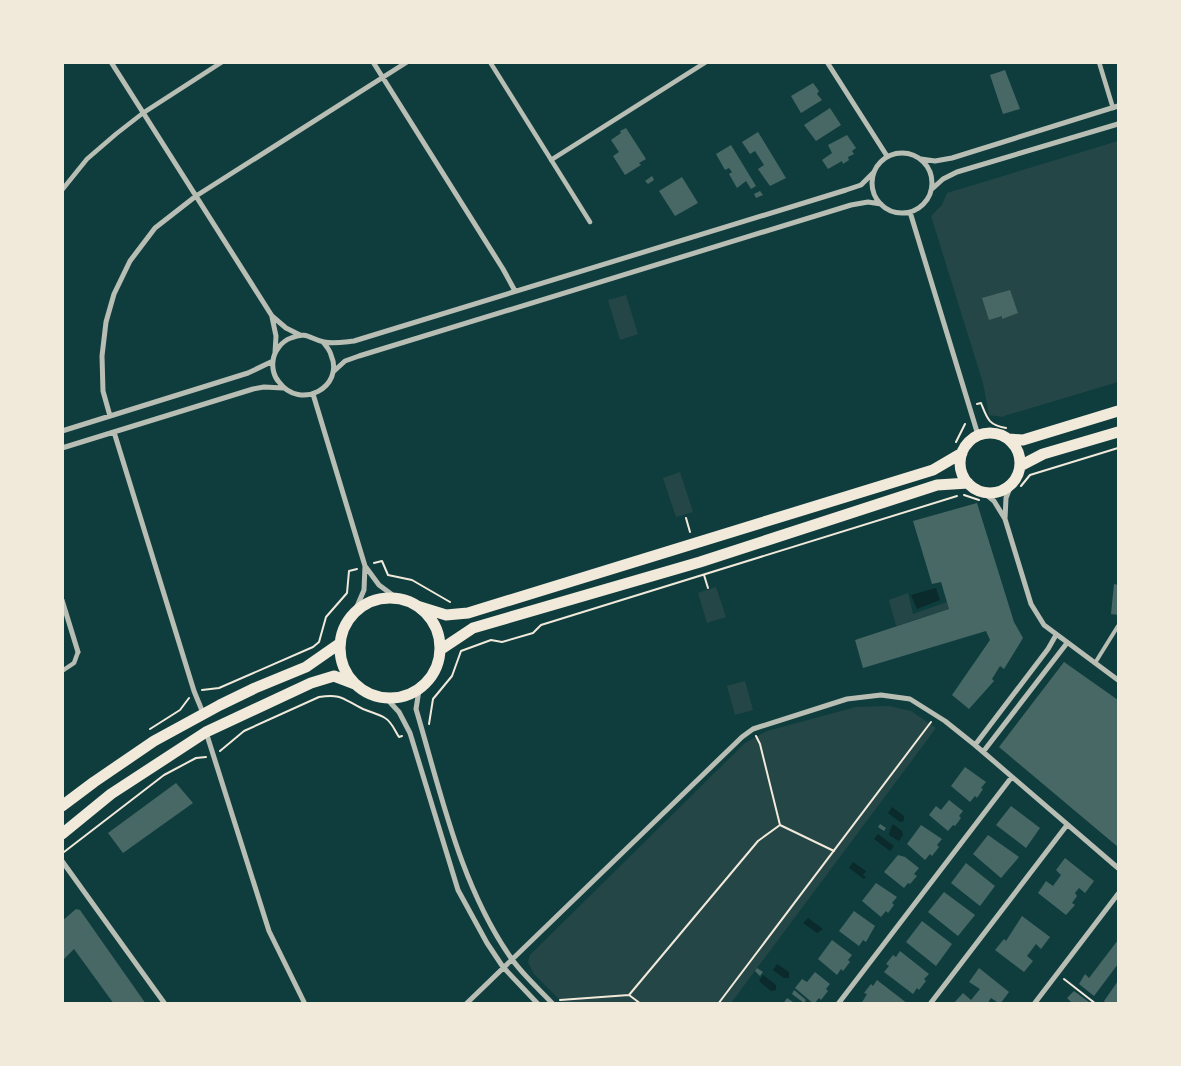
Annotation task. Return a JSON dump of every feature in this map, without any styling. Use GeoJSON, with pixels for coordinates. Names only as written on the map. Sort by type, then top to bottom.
{"type":"FeatureCollection","features":[{"type":"Feature","properties":{"kind":"main road"},"geometry":{"type":"LineString","coordinates":[[355,684],[343,668],[339,644],[344,626],[355,611],[367,603],[383,598],[398,599],[446,616],[468,613],[933,470],[978,435],[988,433],[1010,434],[1024,440],[1118,411]]}},
{"type":"Feature","properties":{"kind":"main road"},"geometry":{"type":"LineString","coordinates":[[1020,466],[1043,454],[1118,432]]}},
{"type":"Feature","properties":{"kind":"main road"},"geometry":{"type":"LineString","coordinates":[[957,450],[962,472],[968,483],[984,497],[1014,487],[1020,466],[1018,451],[1010,434]]}},
{"type":"Feature","properties":{"kind":"main road"},"geometry":{"type":"LineString","coordinates":[[440,650],[473,628],[752,545],[937,486],[968,483]]}},
{"type":"Feature","properties":{"kind":"main road"},"geometry":{"type":"LineString","coordinates":[[62,834],[111,794],[206,732],[310,683],[334,676],[355,684],[369,694],[386,698],[398,698],[419,690],[430,679],[438,665],[440,650],[438,633],[430,618],[417,606]]}},
{"type":"Feature","properties":{"kind":"main road"},"geometry":{"type":"LineString","coordinates":[[62,806],[126,759],[203,714],[255,688],[306,667],[339,644]]}},
{"type":"Feature","properties":{"kind":"street"},"geometry":{"type":"LineString","coordinates":[[111,62],[272,316],[286,328],[300,335]]}},
{"type":"Feature","properties":{"kind":"street"},"geometry":{"type":"LineString","coordinates":[[62,190],[86,160],[116,134],[143,113],[222,62]]}},
{"type":"Feature","properties":{"kind":"street"},"geometry":{"type":"LineString","coordinates":[[372,62],[515,291]]}},
{"type":"Feature","properties":{"kind":"street"},"geometry":{"type":"LineString","coordinates":[[110,416],[104,391],[102,356],[106,322],[114,294],[130,261],[155,228],[196,196],[407,62]]}},
{"type":"Feature","properties":{"kind":"street"},"geometry":{"type":"LineString","coordinates":[[490,62],[590,222]]}},
{"type":"Feature","properties":{"kind":"street"},"geometry":{"type":"LineString","coordinates":[[551,160],[706,62]]}},
{"type":"Feature","properties":{"kind":"street"},"geometry":{"type":"LineString","coordinates":[[827,62],[887,156]]}},
{"type":"Feature","properties":{"kind":"street"},"geometry":{"type":"LineString","coordinates":[[1099,62],[1116,107],[952,158],[935,161],[900,152],[887,156],[878,164],[874,172],[873,192],[881,204],[891,211],[910,212],[918,209],[925,203],[932,189],[943,179],[957,172],[1118,124]]}},
{"type":"Feature","properties":{"kind":"street"},"geometry":{"type":"LineString","coordinates":[[921,158],[929,168],[932,177],[932,189]]}},
{"type":"Feature","properties":{"kind":"street"},"geometry":{"type":"LineString","coordinates":[[275,353],[290,338],[300,335],[312,336],[323,342],[354,341],[846,190],[861,185],[874,172]]}},
{"type":"Feature","properties":{"kind":"street"},"geometry":{"type":"LineString","coordinates":[[272,316],[276,336],[273,361],[276,379],[283,388],[294,394],[304,396],[323,389],[333,372],[345,361],[359,356],[833,211],[868,202],[881,204]]}},
{"type":"Feature","properties":{"kind":"street"},"geometry":{"type":"LineString","coordinates":[[910,212],[978,435]]}},
{"type":"Feature","properties":{"kind":"street"},"geometry":{"type":"LineString","coordinates":[[323,342],[331,353],[333,372]]}},
{"type":"Feature","properties":{"kind":"street"},"geometry":{"type":"LineString","coordinates":[[62,431],[248,373],[273,361]]}},
{"type":"Feature","properties":{"kind":"street"},"geometry":{"type":"LineString","coordinates":[[62,448],[253,389],[264,387],[283,388]]}},
{"type":"Feature","properties":{"kind":"street"},"geometry":{"type":"LineString","coordinates":[[313,394],[365,566],[364,590],[355,611]]}},
{"type":"Feature","properties":{"kind":"street"},"geometry":{"type":"LineString","coordinates":[[114,432],[194,691],[203,714]]}},
{"type":"Feature","properties":{"kind":"street"},"geometry":{"type":"LineString","coordinates":[[1005,519],[1006,498],[1014,487]]}},
{"type":"Feature","properties":{"kind":"street"},"geometry":{"type":"LineString","coordinates":[[984,497],[994,502],[1005,519],[1031,604],[1044,625],[1117,679]]}},
{"type":"Feature","properties":{"kind":"street"},"geometry":{"type":"LineString","coordinates":[[365,566],[379,585],[398,599]]}},
{"type":"Feature","properties":{"kind":"street"},"geometry":{"type":"LineString","coordinates":[[62,600],[78,652],[74,663],[62,671]]}},
{"type":"Feature","properties":{"kind":"street"},"geometry":{"type":"LineString","coordinates":[[974,745],[1048,649],[1056,635]]}},
{"type":"Feature","properties":{"kind":"street"},"geometry":{"type":"LineString","coordinates":[[983,752],[1067,643]]}},
{"type":"Feature","properties":{"kind":"street"},"geometry":{"type":"LineString","coordinates":[[419,690],[416,709],[422,730],[460,854],[483,910],[512,959],[552,1003]]}},
{"type":"Feature","properties":{"kind":"street"},"geometry":{"type":"LineString","coordinates":[[466,1004],[735,743],[753,729],[847,699],[881,695],[910,699],[935,715],[983,752],[1118,868]]}},
{"type":"Feature","properties":{"kind":"street"},"geometry":{"type":"LineString","coordinates":[[386,698],[399,712],[410,733],[458,890],[487,943],[503,967],[538,1004]]}},
{"type":"Feature","properties":{"kind":"street"},"geometry":{"type":"LineString","coordinates":[[206,732],[269,931],[304,1001],[297,1004]]}},
{"type":"Feature","properties":{"kind":"street"},"geometry":{"type":"LineString","coordinates":[[838,1004],[1011,778]]}},
{"type":"Feature","properties":{"kind":"street"},"geometry":{"type":"LineString","coordinates":[[930,1004],[1067,825]]}},
{"type":"Feature","properties":{"kind":"street"},"geometry":{"type":"LineString","coordinates":[[62,861],[165,1004]]}},
{"type":"Feature","properties":{"kind":"street"},"geometry":{"type":"LineString","coordinates":[[1034,1004],[1118,894]]}},
{"type":"Feature","properties":{"kind":"lane"},"geometry":{"type":"LineString","coordinates":[[1095,663],[1118,626]]}},
{"type":"Feature","properties":{"kind":"lane"},"geometry":{"type":"LineString","coordinates":[[1117,679],[1118,672]]}},
{"type":"Feature","properties":{"kind":"path"},"geometry":{"type":"LineString","coordinates":[[970,406],[981,403],[986,416],[992,424],[1010,434]]}},
{"type":"Feature","properties":{"kind":"path"},"geometry":{"type":"LineString","coordinates":[[957,450],[959,438],[966,423]]}},
{"type":"Feature","properties":{"kind":"path"},"geometry":{"type":"LineString","coordinates":[[1014,487],[1030,475],[1118,448]]}},
{"type":"Feature","properties":{"kind":"path"},"geometry":{"type":"LineString","coordinates":[[422,730],[428,729],[433,699],[452,676],[461,651],[491,640],[502,642],[533,633],[541,625],[962,494],[984,497]]}},
{"type":"Feature","properties":{"kind":"path"},"geometry":{"type":"LineString","coordinates":[[148,730],[180,710],[194,691],[219,688],[319,642],[326,617],[347,593],[349,571],[382,560],[388,575],[412,580],[453,604]]}},
{"type":"Feature","properties":{"kind":"path"},"geometry":{"type":"LineString","coordinates":[[62,854],[164,776],[196,758],[206,758],[222,750],[244,731],[319,697],[331,695],[344,698],[361,708],[385,717],[399,737],[410,733]]}},
{"type":"Feature","properties":{"kind":"path"},"geometry":{"type":"LineString","coordinates":[[718,1004],[935,715]]}},
{"type":"Feature","properties":{"kind":"path"},"geometry":{"type":"LineString","coordinates":[[753,729],[760,744],[780,825]]}},
{"type":"Feature","properties":{"kind":"path"},"geometry":{"type":"LineString","coordinates":[[780,825],[834,851]]}},
{"type":"Feature","properties":{"kind":"path"},"geometry":{"type":"LineString","coordinates":[[552,1003],[630,995],[758,842],[780,825]]}},
{"type":"Feature","properties":{"kind":"path"},"geometry":{"type":"LineString","coordinates":[[1057,974],[1096,1004]]}},
{"type":"Feature","properties":{"kind":"path"},"geometry":{"type":"LineString","coordinates":[[630,995],[641,1004]]}},
{"type":"Feature","properties":{"kind":"shaded area"},"geometry":{"type":"Polygon","coordinates":[[[1118,141],[1118,382],[1003,417],[989,415],[983,383],[931,216],[942,205],[947,193],[1118,141]]]}},
{"type":"Feature","properties":{"kind":"shaded area"},"geometry":{"type":"Polygon","coordinates":[[[626,295],[638,334],[620,340],[608,300],[626,295]]]}},
{"type":"Feature","properties":{"kind":"shaded area"},"geometry":{"type":"Polygon","coordinates":[[[680,472],[693,512],[676,517],[663,478],[680,472]]]}},
{"type":"Feature","properties":{"kind":"shaded area"},"geometry":{"type":"Polygon","coordinates":[[[716,587],[726,617],[707,623],[698,593],[716,587]]]}},
{"type":"Feature","properties":{"kind":"shaded area"},"geometry":{"type":"Polygon","coordinates":[[[936,588],[940,600],[917,609],[911,595],[936,588]]]}},
{"type":"Feature","properties":{"kind":"shaded area"},"geometry":{"type":"Polygon","coordinates":[[[908,593],[913,614],[947,602],[949,609],[896,626],[889,600],[908,593]]]}},
{"type":"Feature","properties":{"kind":"shaded area"},"geometry":{"type":"Polygon","coordinates":[[[745,681],[753,710],[735,715],[727,686],[745,681]]]}},
{"type":"Feature","properties":{"kind":"shaded area"},"geometry":{"type":"Polygon","coordinates":[[[889,706],[911,711],[936,728],[731,1003],[563,1003],[534,974],[528,962],[530,955],[745,743],[767,731],[856,707],[889,706]]]}},
{"type":"Feature","properties":{"kind":"shaded area"},"geometry":{"type":"Polygon","coordinates":[[[892,807],[904,816],[904,821],[900,822],[888,813],[892,807]]]}},
{"type":"Feature","properties":{"kind":"shaded area"},"geometry":{"type":"Polygon","coordinates":[[[893,824],[902,831],[903,835],[899,841],[889,835],[893,824]]]}},
{"type":"Feature","properties":{"kind":"shaded area"},"geometry":{"type":"Polygon","coordinates":[[[878,834],[894,846],[890,851],[874,839],[878,834]]]}},
{"type":"Feature","properties":{"kind":"shaded area"},"geometry":{"type":"Polygon","coordinates":[[[853,862],[866,871],[863,875],[866,877],[864,879],[849,868],[853,862]]]}},
{"type":"Feature","properties":{"kind":"shaded area"},"geometry":{"type":"Polygon","coordinates":[[[808,918],[823,929],[817,933],[803,923],[808,918]]]}},
{"type":"Feature","properties":{"kind":"shaded area"},"geometry":{"type":"Polygon","coordinates":[[[777,964],[789,972],[789,978],[784,978],[773,970],[777,964]]]}},
{"type":"Feature","properties":{"kind":"shaded area"},"geometry":{"type":"Polygon","coordinates":[[[763,975],[776,985],[776,990],[771,991],[759,981],[763,975]]]}},
{"type":"Feature","properties":{"kind":"building"},"geometry":{"type":"Polygon","coordinates":[[[1005,70],[1020,109],[1003,114],[990,75],[1005,70]]]}},
{"type":"Feature","properties":{"kind":"building"},"geometry":{"type":"Polygon","coordinates":[[[813,83],[819,91],[817,94],[822,100],[801,113],[791,96],[813,83]]]}},
{"type":"Feature","properties":{"kind":"building"},"geometry":{"type":"Polygon","coordinates":[[[830,108],[841,125],[816,141],[804,125],[830,108]]]}},
{"type":"Feature","properties":{"kind":"building"},"geometry":{"type":"Polygon","coordinates":[[[626,128],[646,159],[639,163],[641,165],[625,175],[613,156],[619,152],[611,140],[626,128]]]}},
{"type":"Feature","properties":{"kind":"building"},"geometry":{"type":"Polygon","coordinates":[[[758,132],[786,178],[770,186],[758,169],[764,165],[755,151],[750,154],[742,142],[758,132]]]}},
{"type":"Feature","properties":{"kind":"building"},"geometry":{"type":"Polygon","coordinates":[[[847,135],[856,148],[852,151],[854,154],[848,157],[849,160],[843,164],[842,161],[828,169],[822,160],[832,153],[828,145],[847,135]]]}},
{"type":"Feature","properties":{"kind":"building"},"geometry":{"type":"Polygon","coordinates":[[[731,145],[756,186],[751,189],[746,181],[737,188],[729,174],[732,172],[729,168],[725,170],[716,154],[731,145]]]}},
{"type":"Feature","properties":{"kind":"building"},"geometry":{"type":"Polygon","coordinates":[[[652,176],[654,180],[648,184],[645,181],[652,176]]]}},
{"type":"Feature","properties":{"kind":"building"},"geometry":{"type":"Polygon","coordinates":[[[682,177],[698,203],[675,216],[659,191],[682,177]]]}},
{"type":"Feature","properties":{"kind":"building"},"geometry":{"type":"Polygon","coordinates":[[[760,191],[763,195],[756,198],[754,194],[760,191]]]}},
{"type":"Feature","properties":{"kind":"building"},"geometry":{"type":"Polygon","coordinates":[[[1010,290],[1018,313],[1002,319],[1002,316],[989,320],[982,298],[1010,290]]]}},
{"type":"Feature","properties":{"kind":"building"},"geometry":{"type":"Polygon","coordinates":[[[977,503],[1014,622],[1023,638],[1004,669],[1000,666],[992,679],[994,681],[969,709],[952,695],[990,640],[986,631],[863,668],[855,640],[949,609],[941,582],[932,584],[913,521],[977,503]]]}},
{"type":"Feature","properties":{"kind":"building"},"geometry":{"type":"Polygon","coordinates":[[[1114,584],[1118,585],[1118,615],[1111,614],[1114,584]]]}},
{"type":"Feature","properties":{"kind":"building"},"geometry":{"type":"Polygon","coordinates":[[[1064,662],[1118,700],[1118,847],[999,747],[1064,662]]]}},
{"type":"Feature","properties":{"kind":"building"},"geometry":{"type":"Polygon","coordinates":[[[965,767],[986,782],[977,798],[975,796],[970,802],[951,786],[965,767]]]}},
{"type":"Feature","properties":{"kind":"building"},"geometry":{"type":"Polygon","coordinates":[[[176,783],[193,803],[123,853],[108,833],[176,783]]]}},
{"type":"Feature","properties":{"kind":"building"},"geometry":{"type":"Polygon","coordinates":[[[949,800],[963,811],[959,816],[961,818],[955,826],[953,825],[948,831],[929,815],[936,806],[941,810],[949,800]]]}},
{"type":"Feature","properties":{"kind":"building"},"geometry":{"type":"Polygon","coordinates":[[[1011,806],[1040,828],[1026,848],[996,825],[1011,806]]]}},
{"type":"Feature","properties":{"kind":"building"},"geometry":{"type":"Polygon","coordinates":[[[880,824],[886,828],[884,831],[878,827],[880,824]]]}},
{"type":"Feature","properties":{"kind":"building"},"geometry":{"type":"Polygon","coordinates":[[[921,825],[942,839],[932,856],[930,854],[925,860],[907,844],[921,825]]]}},
{"type":"Feature","properties":{"kind":"building"},"geometry":{"type":"Polygon","coordinates":[[[988,835],[1019,857],[1001,878],[973,854],[988,835]]]}},
{"type":"Feature","properties":{"kind":"building"},"geometry":{"type":"Polygon","coordinates":[[[898,855],[905,857],[919,868],[914,874],[917,876],[904,888],[884,872],[898,855]]]}},
{"type":"Feature","properties":{"kind":"building"},"geometry":{"type":"Polygon","coordinates":[[[1065,858],[1094,881],[1085,893],[1079,888],[1075,893],[1077,896],[1072,903],[1075,905],[1066,915],[1038,893],[1046,881],[1053,886],[1061,875],[1056,870],[1065,858]]]}},
{"type":"Feature","properties":{"kind":"building"},"geometry":{"type":"Polygon","coordinates":[[[966,863],[995,886],[980,906],[951,883],[966,863]]]}},
{"type":"Feature","properties":{"kind":"building"},"geometry":{"type":"Polygon","coordinates":[[[876,883],[897,897],[888,913],[886,911],[881,917],[862,901],[876,883]]]}},
{"type":"Feature","properties":{"kind":"building"},"geometry":{"type":"Polygon","coordinates":[[[944,892],[975,915],[958,936],[928,912],[944,892]]]}},
{"type":"Feature","properties":{"kind":"building"},"geometry":{"type":"Polygon","coordinates":[[[76,909],[80,910],[146,1004],[114,1004],[74,949],[62,961],[62,921],[76,909]]]}},
{"type":"Feature","properties":{"kind":"building"},"geometry":{"type":"Polygon","coordinates":[[[854,911],[875,926],[866,942],[863,940],[859,946],[839,931],[854,911]]]}},
{"type":"Feature","properties":{"kind":"building"},"geometry":{"type":"Polygon","coordinates":[[[1022,916],[1050,937],[1041,949],[1036,944],[1027,956],[1033,961],[1024,972],[995,950],[1004,939],[1006,941],[1022,916]]]}},
{"type":"Feature","properties":{"kind":"building"},"geometry":{"type":"Polygon","coordinates":[[[922,921],[952,944],[936,966],[906,942],[922,921]]]}},
{"type":"Feature","properties":{"kind":"building"},"geometry":{"type":"Polygon","coordinates":[[[832,940],[852,955],[848,960],[850,962],[837,975],[818,959],[832,940]]]}},
{"type":"Feature","properties":{"kind":"building"},"geometry":{"type":"Polygon","coordinates":[[[1118,940],[1118,964],[1094,996],[1079,984],[1085,974],[1089,978],[1118,940]]]}},
{"type":"Feature","properties":{"kind":"building"},"geometry":{"type":"Polygon","coordinates":[[[900,951],[929,974],[924,979],[926,981],[919,990],[917,988],[913,994],[884,972],[889,966],[886,964],[893,955],[896,957],[900,951]]]}},
{"type":"Feature","properties":{"kind":"building"},"geometry":{"type":"Polygon","coordinates":[[[757,968],[763,972],[760,976],[755,971],[757,968]]]}},
{"type":"Feature","properties":{"kind":"building"},"geometry":{"type":"Polygon","coordinates":[[[979,968],[1009,992],[1000,1004],[991,998],[987,1004],[953,1004],[963,993],[971,1000],[980,989],[969,982],[979,968]]]}},
{"type":"Feature","properties":{"kind":"building"},"geometry":{"type":"Polygon","coordinates":[[[815,972],[830,984],[826,989],[828,991],[821,1000],[819,998],[814,1004],[795,988],[802,979],[807,982],[815,972]]]}},
{"type":"Feature","properties":{"kind":"building"},"geometry":{"type":"Polygon","coordinates":[[[877,980],[908,1004],[861,1004],[867,994],[864,993],[877,980]]]}},
{"type":"Feature","properties":{"kind":"building"},"geometry":{"type":"Polygon","coordinates":[[[1118,981],[1118,1004],[1107,1004],[1104,1001],[1118,981]]]}},
{"type":"Feature","properties":{"kind":"building"},"geometry":{"type":"Polygon","coordinates":[[[794,990],[806,1000],[804,1003],[792,994],[794,990]]]}},
{"type":"Feature","properties":{"kind":"building"},"geometry":{"type":"Polygon","coordinates":[[[1074,991],[1089,1002],[1088,1004],[1070,1004],[1071,1002],[1067,998],[1074,991]]]}},
{"type":"Feature","properties":{"kind":"building"},"geometry":{"type":"Polygon","coordinates":[[[787,998],[796,1004],[783,1004],[787,998]]]}}]}
